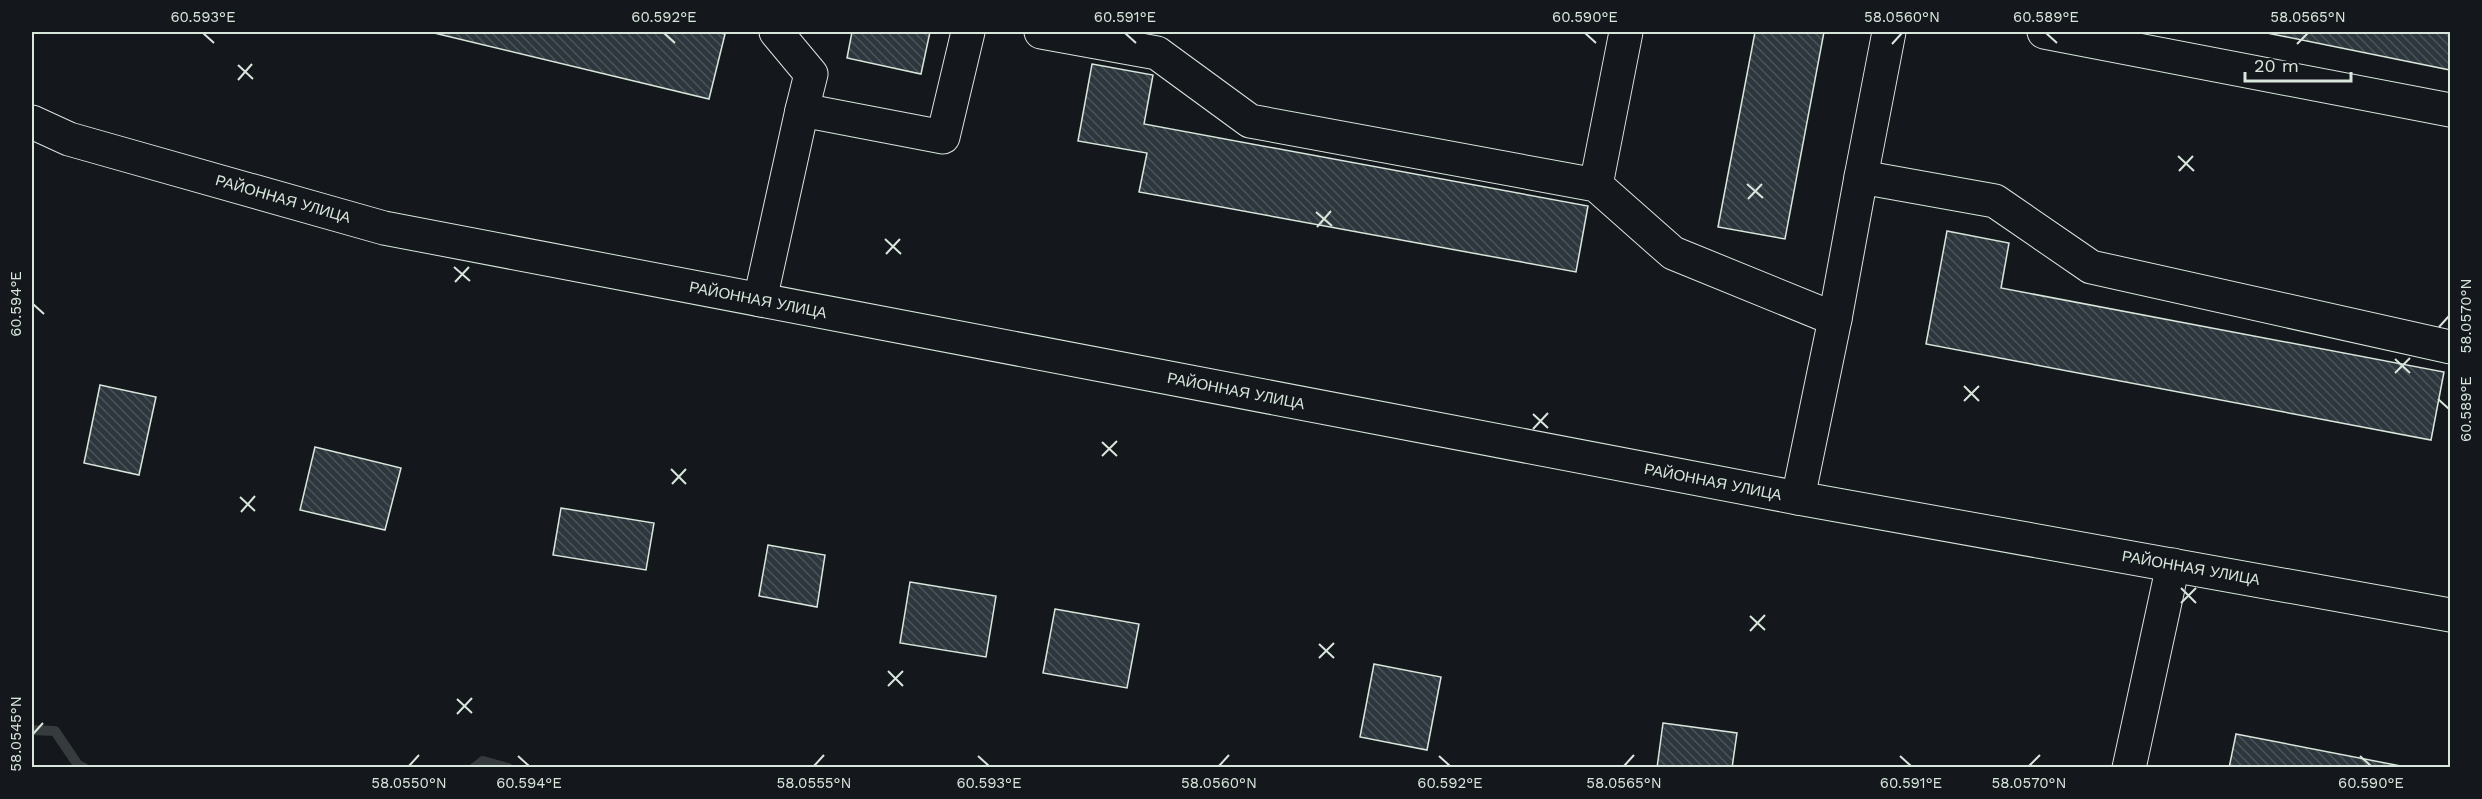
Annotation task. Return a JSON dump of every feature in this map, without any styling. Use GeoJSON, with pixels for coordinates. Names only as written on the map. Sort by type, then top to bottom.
{"type":"FeatureCollection","features":[{"type":"Feature","properties":{"kind":"main road"},"geometry":{"type":"LineString","coordinates":[[760,300],[811,74],[776,32]]}},
{"type":"Feature","properties":{"kind":"main road"},"geometry":{"type":"LineString","coordinates":[[802,110],[943,137],[968,32]]}},
{"type":"Feature","properties":{"kind":"main road"},"geometry":{"type":"LineString","coordinates":[[1041,32],[1157,53],[1250,121],[1596,185],[1673,253],[1835,319]]}},
{"type":"Feature","properties":{"kind":"main road"},"geometry":{"type":"LineString","coordinates":[[1596,185],[1626,32]]}},
{"type":"Feature","properties":{"kind":"main road"},"geometry":{"type":"LineString","coordinates":[[1798,498],[1835,319],[1889,32]]}},
{"type":"Feature","properties":{"kind":"main road"},"geometry":{"type":"LineString","coordinates":[[2044,32],[2451,110]]}},
{"type":"Feature","properties":{"kind":"main road","name":"РАЙОННАЯ УЛИЦА"},"geometry":{"type":"LineString","coordinates":[[32,122],[69,140],[384,228],[1798,498],[2451,615]]}},
{"type":"Feature","properties":{"kind":"main road"},"geometry":{"type":"LineString","coordinates":[[1861,177],[1995,201],[2091,267],[2451,347]]}},
{"type":"Feature","properties":{"kind":"main road"},"geometry":{"type":"LineString","coordinates":[[2129,768],[2173,565]]}},
{"type":"Feature","properties":{"kind":"building"},"geometry":{"type":"Polygon","coordinates":[[[430,32],[714,32],[725,34],[709,99],[430,32]]]}},
{"type":"Feature","properties":{"kind":"building"},"geometry":{"type":"Polygon","coordinates":[[[852,32],[930,32],[921,74],[847,58],[852,32]]]}},
{"type":"Feature","properties":{"kind":"building"},"geometry":{"type":"Polygon","coordinates":[[[1755,32],[1824,32],[1785,239],[1718,227],[1755,32]]]}},
{"type":"Feature","properties":{"kind":"building"},"geometry":{"type":"Polygon","coordinates":[[[2262,32],[2450,32],[2450,70],[2262,32]]]}},
{"type":"Feature","properties":{"kind":"building"},"geometry":{"type":"Polygon","coordinates":[[[1092,64],[1153,75],[1144,124],[1588,206],[1576,272],[1139,192],[1147,153],[1078,141],[1092,64]]]}},
{"type":"Feature","properties":{"kind":"building"},"geometry":{"type":"Polygon","coordinates":[[[1947,231],[2009,243],[2001,288],[2444,372],[2431,440],[1926,344],[1947,231]]]}},
{"type":"Feature","properties":{"kind":"building"},"geometry":{"type":"Polygon","coordinates":[[[100,385],[156,397],[139,475],[84,463],[100,385]]]}},
{"type":"Feature","properties":{"kind":"building"},"geometry":{"type":"Polygon","coordinates":[[[315,447],[401,468],[385,530],[300,510],[315,447]]]}},
{"type":"Feature","properties":{"kind":"building"},"geometry":{"type":"Polygon","coordinates":[[[561,508],[654,523],[646,570],[553,555],[561,508]]]}},
{"type":"Feature","properties":{"kind":"building"},"geometry":{"type":"Polygon","coordinates":[[[768,545],[825,555],[817,607],[759,596],[768,545]]]}},
{"type":"Feature","properties":{"kind":"building"},"geometry":{"type":"Polygon","coordinates":[[[910,582],[996,596],[986,657],[900,643],[910,582]]]}},
{"type":"Feature","properties":{"kind":"building"},"geometry":{"type":"Polygon","coordinates":[[[1055,609],[1139,624],[1127,688],[1043,673],[1055,609]]]}},
{"type":"Feature","properties":{"kind":"building"},"geometry":{"type":"Polygon","coordinates":[[[1374,664],[1441,677],[1427,750],[1360,737],[1374,664]]]}},
{"type":"Feature","properties":{"kind":"building"},"geometry":{"type":"Polygon","coordinates":[[[1663,723],[1737,733],[1732,768],[1657,768],[1663,723]]]}},
{"type":"Feature","properties":{"kind":"building"},"geometry":{"type":"Polygon","coordinates":[[[2236,734],[2411,768],[2229,768],[2236,734]]]}},
{"type":"Feature","properties":{"kind":"waterway"},"geometry":{"type":"LineString","coordinates":[[32,730],[55,731],[78,765],[84,768]]}},
{"type":"Feature","properties":{"kind":"waterway"},"geometry":{"type":"LineString","coordinates":[[474,768],[483,761],[508,768]]}}]}
